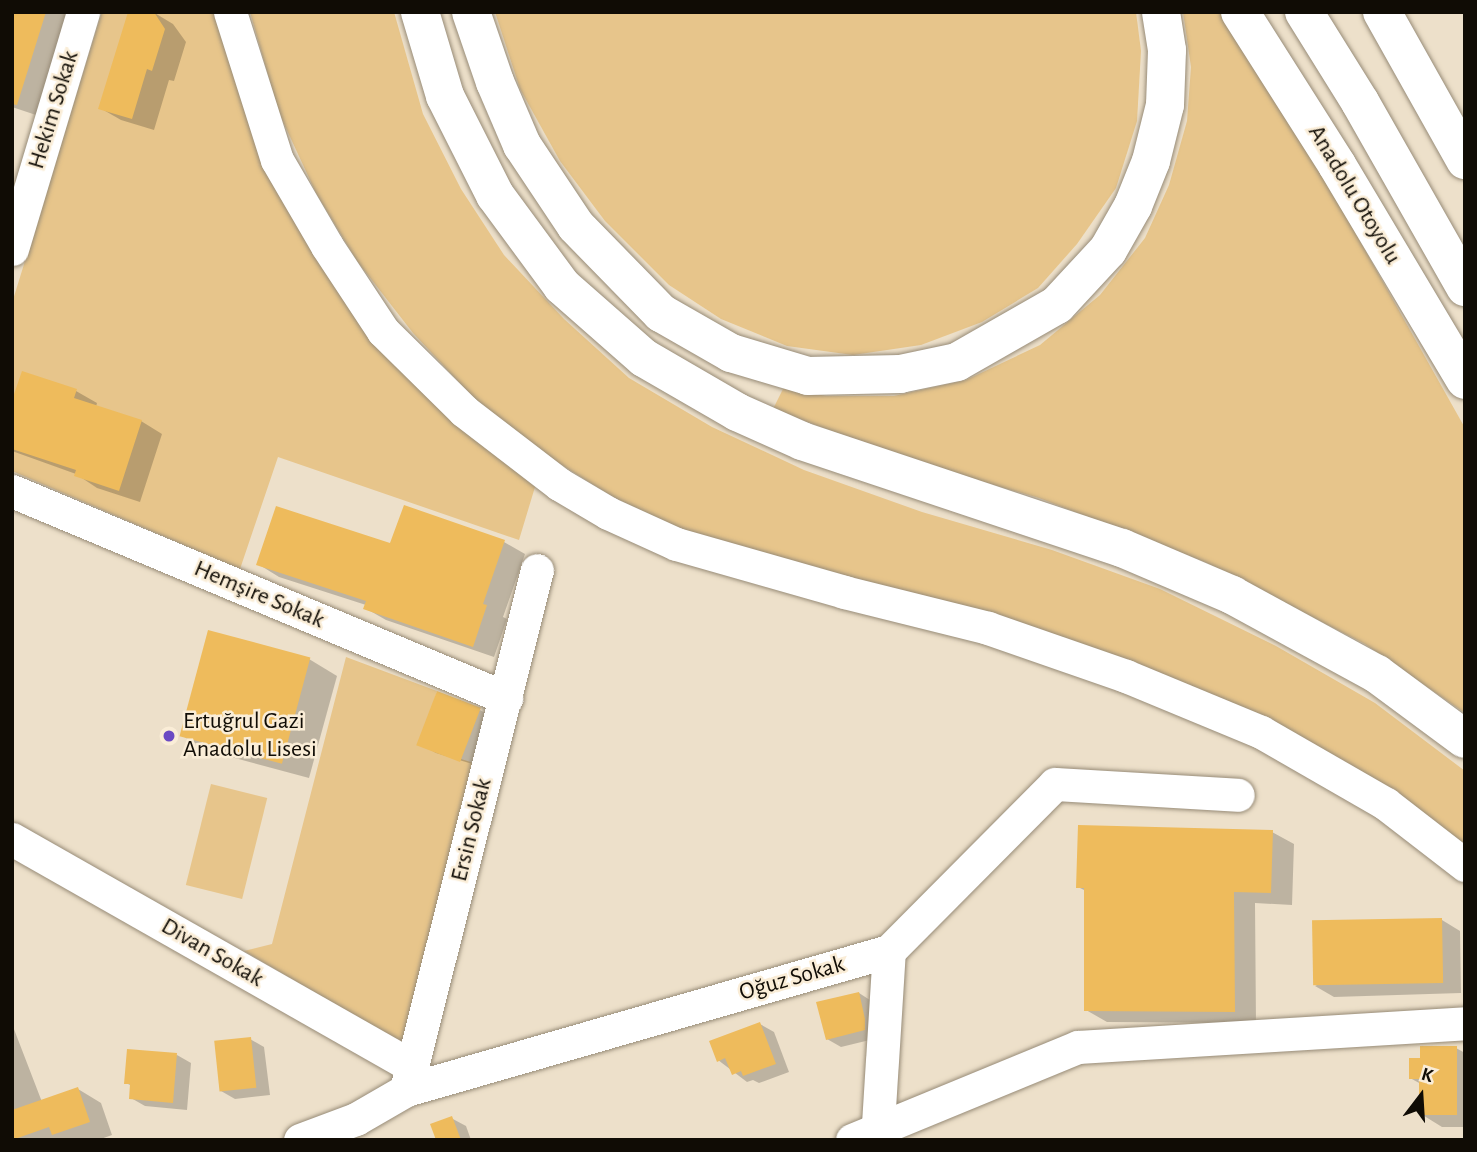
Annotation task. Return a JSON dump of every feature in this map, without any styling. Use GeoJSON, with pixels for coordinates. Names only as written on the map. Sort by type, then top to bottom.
{"type":"FeatureCollection","features":[{"type":"Feature","properties":{"kind":"highway"},"geometry":{"type":"LineString","coordinates":[[420,12],[444,96],[495,195],[562,286],[644,358],[737,412],[802,442],[1122,548],[1232,596],[1377,674],[1465,739]]}},
{"type":"Feature","properties":{"kind":"highway"},"geometry":{"type":"LineString","coordinates":[[471,12],[495,82],[522,145],[576,226],[661,313],[731,353],[808,376],[900,374],[957,362],[1057,305],[1108,250],[1133,206],[1151,161],[1165,105],[1167,50],[1161,12]]}},
{"type":"Feature","properties":{"kind":"highway","name":"Anadolu Otoyolu"},"geometry":{"type":"LineString","coordinates":[[1240,12],[1337,165],[1465,380]]}},
{"type":"Feature","properties":{"kind":"highway","name":"Anadolu Otoyolu"},"geometry":{"type":"LineString","coordinates":[[1304,12],[1465,287]]}},
{"type":"Feature","properties":{"kind":"highway"},"geometry":{"type":"LineString","coordinates":[[1382,12],[1465,160]]}},
{"type":"Feature","properties":{"kind":"street","name":"Hekim Sokak"},"geometry":{"type":"LineString","coordinates":[[12,248],[83,12]]}},
{"type":"Feature","properties":{"kind":"street"},"geometry":{"type":"LineString","coordinates":[[230,12],[277,160],[327,246],[383,331],[464,411],[559,484],[608,513],[676,544],[844,592],[988,628],[1126,676],[1261,732],[1386,804],[1465,866]]}},
{"type":"Feature","properties":{"kind":"street","name":"Hemşire Sokak"},"geometry":{"type":"LineString","coordinates":[[12,491],[506,698]]}},
{"type":"Feature","properties":{"kind":"street","name":"Ersin Sokak"},"geometry":{"type":"LineString","coordinates":[[409,1078],[537,570]]}},
{"type":"Feature","properties":{"kind":"street","name":"Oğuz Sokak"},"geometry":{"type":"LineString","coordinates":[[300,1140],[356,1119],[409,1078],[889,951],[1055,784],[1238,795]]}},
{"type":"Feature","properties":{"kind":"street","name":"Divan Sokak"},"geometry":{"type":"LineString","coordinates":[[12,839],[409,1078]]}},
{"type":"Feature","properties":{"kind":"street"},"geometry":{"type":"LineString","coordinates":[[889,951],[869,1136],[1078,1047],[1465,1023]]}},
{"type":"Feature","properties":{"kind":"shaded area"},"geometry":{"type":"Polygon","coordinates":[[[102,12],[216,12],[253,131],[457,424],[535,487],[519,540],[278,457],[240,569],[12,471],[12,303],[102,12]]]}},
{"type":"Feature","properties":{"kind":"shaded area"},"geometry":{"type":"Polygon","coordinates":[[[250,12],[394,12],[423,114],[461,189],[504,255],[564,319],[629,378],[712,427],[804,470],[922,512],[1052,550],[1160,589],[1276,646],[1375,703],[1465,771],[1465,848],[1272,722],[685,531],[613,497],[538,450],[472,396],[413,333],[357,261],[316,193],[279,113],[250,12]]]}},
{"type":"Feature","properties":{"kind":"shaded area"},"geometry":{"type":"Polygon","coordinates":[[[495,12],[1136,12],[1141,51],[1137,121],[1116,188],[1077,244],[1038,288],[982,322],[921,345],[853,355],[787,346],[721,319],[669,285],[605,221],[560,161],[520,89],[495,12]]]}},
{"type":"Feature","properties":{"kind":"shaded area"},"geometry":{"type":"Polygon","coordinates":[[[1183,12],[1223,12],[1292,120],[1465,428],[1465,713],[1365,644],[1205,562],[1039,498],[912,461],[773,409],[784,387],[826,396],[894,396],[966,380],[1040,345],[1100,295],[1145,238],[1169,185],[1187,121],[1191,67],[1183,12]]]}},
{"type":"Feature","properties":{"kind":"shaded area"},"geometry":{"type":"Polygon","coordinates":[[[346,657],[437,691],[420,746],[477,764],[405,1045],[244,951],[272,944],[346,657]]]}},
{"type":"Feature","properties":{"kind":"shaded area"},"geometry":{"type":"Polygon","coordinates":[[[211,784],[267,798],[242,899],[186,885],[211,784]]]}},
{"type":"Feature","properties":{"kind":"building"},"geometry":{"type":"Polygon","coordinates":[[[12,12],[46,12],[17,105],[12,104],[12,12]]]}},
{"type":"Feature","properties":{"kind":"building"},"geometry":{"type":"Polygon","coordinates":[[[128,12],[154,12],[165,29],[152,71],[147,69],[132,119],[98,109],[128,12]]]}},
{"type":"Feature","properties":{"kind":"building"},"geometry":{"type":"Polygon","coordinates":[[[22,371],[77,389],[74,398],[142,420],[119,491],[74,476],[76,470],[12,449],[12,400],[22,371]]]}},
{"type":"Feature","properties":{"kind":"building"},"geometry":{"type":"Polygon","coordinates":[[[404,505],[505,540],[483,604],[487,605],[473,647],[363,609],[366,601],[256,565],[276,506],[390,543],[404,505]]]}},
{"type":"Feature","properties":{"kind":"building"},"geometry":{"type":"Polygon","coordinates":[[[208,630],[310,657],[282,764],[180,736],[208,630]]]}},
{"type":"Feature","properties":{"kind":"building"},"geometry":{"type":"Polygon","coordinates":[[[437,691],[481,708],[460,762],[416,745],[437,691]]]}},
{"type":"Feature","properties":{"kind":"building"},"geometry":{"type":"Polygon","coordinates":[[[1078,825],[1273,830],[1271,893],[1234,892],[1235,1012],[1084,1011],[1084,888],[1076,888],[1078,825]]]}},
{"type":"Feature","properties":{"kind":"building"},"geometry":{"type":"Polygon","coordinates":[[[1442,918],[1443,983],[1313,985],[1312,920],[1442,918]]]}},
{"type":"Feature","properties":{"kind":"building"},"geometry":{"type":"Polygon","coordinates":[[[859,992],[865,1030],[826,1040],[816,1002],[859,992]]]}},
{"type":"Feature","properties":{"kind":"building"},"geometry":{"type":"Polygon","coordinates":[[[760,1022],[776,1064],[743,1076],[741,1071],[732,1075],[725,1058],[717,1062],[709,1041],[760,1022]]]}},
{"type":"Feature","properties":{"kind":"building"},"geometry":{"type":"Polygon","coordinates":[[[251,1037],[256,1088],[220,1092],[214,1041],[251,1037]]]}},
{"type":"Feature","properties":{"kind":"building"},"geometry":{"type":"Polygon","coordinates":[[[1420,1046],[1457,1046],[1457,1115],[1419,1115],[1419,1079],[1409,1079],[1409,1058],[1420,1058],[1420,1046]]]}},
{"type":"Feature","properties":{"kind":"building"},"geometry":{"type":"Polygon","coordinates":[[[127,1049],[177,1053],[173,1103],[129,1099],[130,1084],[124,1084],[127,1049]]]}},
{"type":"Feature","properties":{"kind":"building"},"geometry":{"type":"Polygon","coordinates":[[[78,1087],[90,1122],[52,1135],[49,1127],[12,1140],[12,1110],[78,1087]]]}},
{"type":"Feature","properties":{"kind":"building"},"geometry":{"type":"Polygon","coordinates":[[[452,1116],[461,1140],[436,1140],[430,1124],[452,1116]]]}},
{"type":"Feature","properties":{"kind":"place","name":"Ertuğrul Gazi Anadolu Lisesi"},"geometry":{"type":"Point","coordinates":[169,736]}}]}
